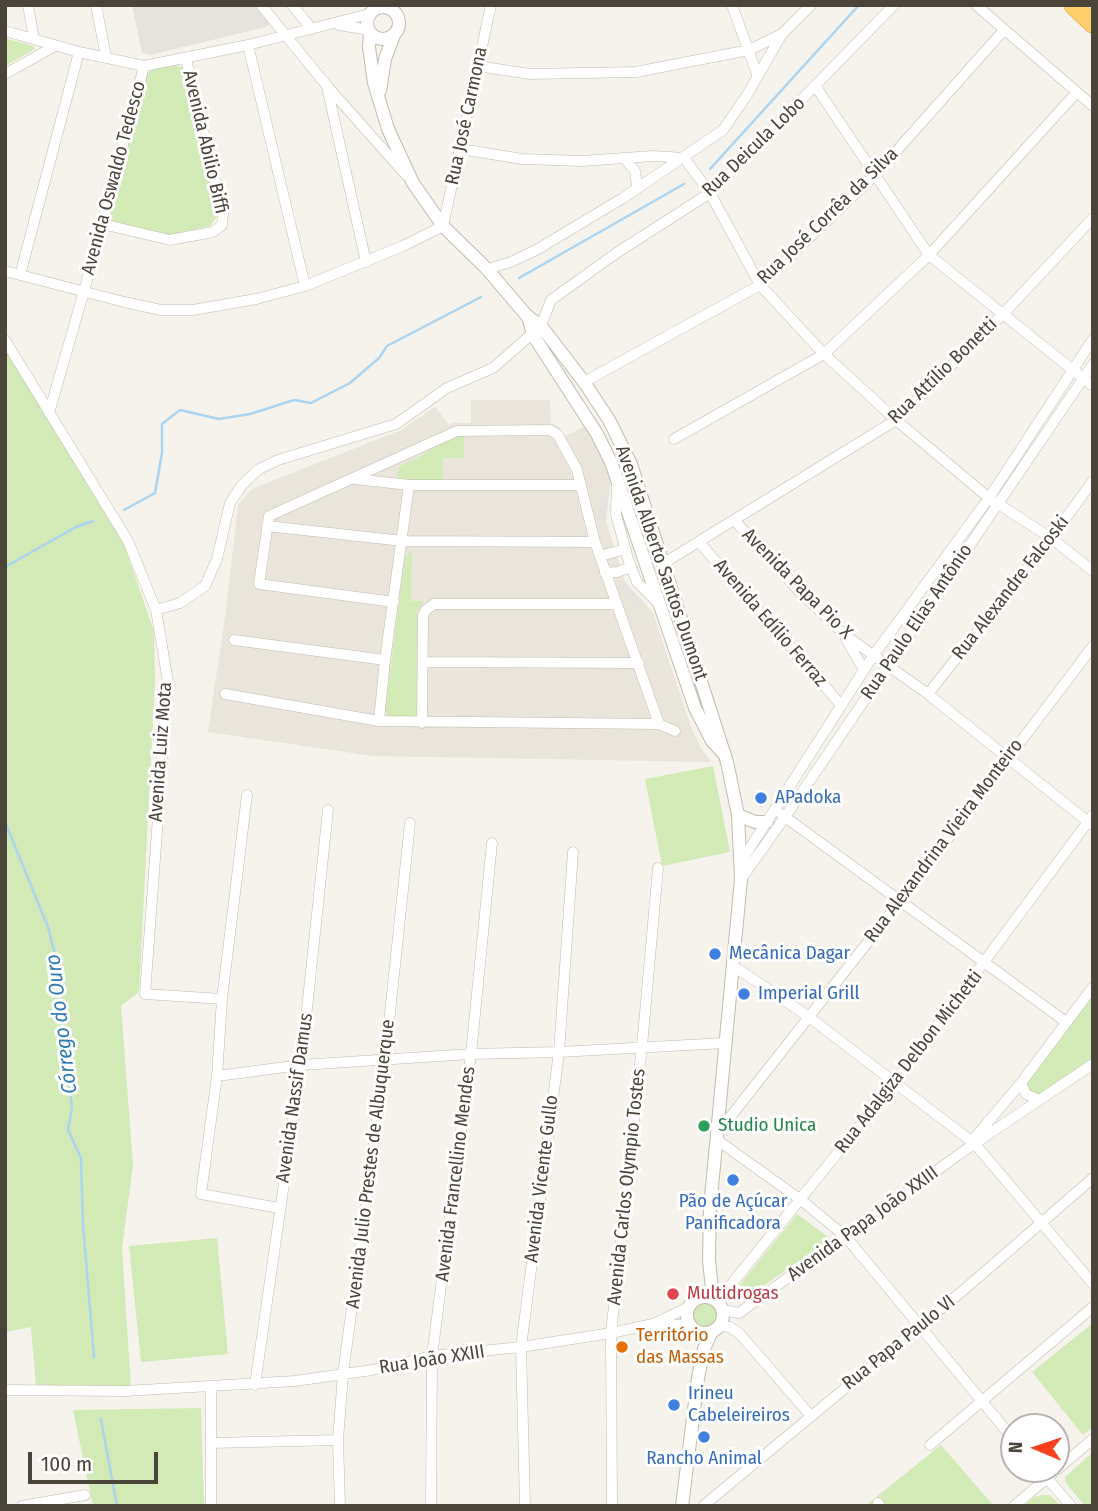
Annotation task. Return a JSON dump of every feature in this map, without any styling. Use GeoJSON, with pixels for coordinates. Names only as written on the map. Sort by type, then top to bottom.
{"type":"FeatureCollection","features":[{"type":"Feature","properties":{"kind":"highway"},"geometry":{"type":"LineString","coordinates":[[1073,5],[1093,24]]}},
{"type":"Feature","properties":{"kind":"street"},"geometry":{"type":"LineString","coordinates":[[28,5],[34,38]]}},
{"type":"Feature","properties":{"kind":"street"},"geometry":{"type":"LineString","coordinates":[[96,5],[106,57]]}},
{"type":"Feature","properties":{"kind":"street"},"geometry":{"type":"LineString","coordinates":[[261,5],[327,86],[413,183]]}},
{"type":"Feature","properties":{"kind":"street"},"geometry":{"type":"LineString","coordinates":[[292,5],[313,29]]}},
{"type":"Feature","properties":{"kind":"street","name":"Rua José Carmona"},"geometry":{"type":"LineString","coordinates":[[443,226],[491,5]]}},
{"type":"Feature","properties":{"kind":"street"},"geometry":{"type":"LineString","coordinates":[[732,5],[758,77]]}},
{"type":"Feature","properties":{"kind":"street"},"geometry":{"type":"LineString","coordinates":[[487,269],[511,262],[538,249],[623,198],[723,130],[782,34],[811,5]]}},
{"type":"Feature","properties":{"kind":"street","name":"Rua Deicula Lobo"},"geometry":{"type":"LineString","coordinates":[[537,331],[551,300],[618,252],[710,193],[894,5]]}},
{"type":"Feature","properties":{"kind":"street"},"geometry":{"type":"LineString","coordinates":[[976,5],[1093,106]]}},
{"type":"Feature","properties":{"kind":"street"},"geometry":{"type":"LineString","coordinates":[[5,31],[55,46],[144,66],[186,59],[335,24],[380,7],[394,8],[399,21],[394,35],[383,39],[369,31],[335,24]]}},
{"type":"Feature","properties":{"kind":"street"},"geometry":{"type":"LineString","coordinates":[[369,31],[367,22],[371,10]]}},
{"type":"Feature","properties":{"kind":"street","name":"Rua José Corrêa da Silva"},"geometry":{"type":"LineString","coordinates":[[584,382],[760,285],[875,175],[1004,30]]}},
{"type":"Feature","properties":{"kind":"street","name":"Avenida Alberto Santos Dumont"},"geometry":{"type":"LineString","coordinates":[[369,31],[371,65],[379,98],[388,129],[413,183],[443,226],[487,269],[527,316],[597,434],[618,479],[695,708],[712,741],[725,754]]}},
{"type":"Feature","properties":{"kind":"street"},"geometry":{"type":"LineString","coordinates":[[477,66],[530,74],[636,72],[749,50],[782,34]]}},
{"type":"Feature","properties":{"kind":"street","name":"Avenida Alberto Santos Dumont"},"geometry":{"type":"LineString","coordinates":[[379,98],[385,60],[394,35]]}},
{"type":"Feature","properties":{"kind":"street"},"geometry":{"type":"LineString","coordinates":[[248,45],[305,286]]}},
{"type":"Feature","properties":{"kind":"street"},"geometry":{"type":"LineString","coordinates":[[5,74],[55,46]]}},
{"type":"Feature","properties":{"kind":"street"},"geometry":{"type":"LineString","coordinates":[[20,275],[79,52]]}},
{"type":"Feature","properties":{"kind":"street","name":"Avenida Abilio Biffi"},"geometry":{"type":"LineString","coordinates":[[102,224],[170,240],[213,232],[222,225],[223,214],[186,59]]}},
{"type":"Feature","properties":{"kind":"street","name":"Avenida Oswaldo Tedesco"},"geometry":{"type":"LineString","coordinates":[[49,413],[144,66]]}},
{"type":"Feature","properties":{"kind":"street"},"geometry":{"type":"LineString","coordinates":[[327,86],[366,262]]}},
{"type":"Feature","properties":{"kind":"street"},"geometry":{"type":"LineString","coordinates":[[816,87],[929,255],[1093,386]]}},
{"type":"Feature","properties":{"kind":"street"},"geometry":{"type":"LineString","coordinates":[[674,439],[824,355],[929,255],[1077,92]]}},
{"type":"Feature","properties":{"kind":"street"},"geometry":{"type":"LineString","coordinates":[[460,149],[522,159],[625,159],[653,156],[684,158],[710,193],[760,285],[824,355],[896,420],[994,500],[1051,538],[1093,571]]}},
{"type":"Feature","properties":{"kind":"street"},"geometry":{"type":"LineString","coordinates":[[625,159],[635,171],[637,186]]}},
{"type":"Feature","properties":{"kind":"street","name":"Rua Attílio Bonetti"},"geometry":{"type":"LineString","coordinates":[[664,563],[896,420],[1004,313],[1093,218]]}},
{"type":"Feature","properties":{"kind":"street"},"geometry":{"type":"LineString","coordinates":[[5,271],[161,310],[193,310],[256,299],[305,286],[366,262],[443,226]]}},
{"type":"Feature","properties":{"kind":"street"},"geometry":{"type":"LineString","coordinates":[[156,610],[180,603],[205,586],[217,559],[230,503],[242,485],[259,469],[278,460],[396,424],[447,388],[493,368],[537,331]]}},
{"type":"Feature","properties":{"kind":"street","name":"Avenida Alberto Santos Dumont"},"geometry":{"type":"LineString","coordinates":[[537,331],[584,382],[609,420],[631,464],[725,754],[738,816],[741,879],[710,1208],[709,1260],[717,1304]]}},
{"type":"Feature","properties":{"kind":"street","name":"Avenida Luiz Mota"},"geometry":{"type":"LineString","coordinates":[[5,340],[128,541],[156,610],[168,682],[145,994],[222,999]]}},
{"type":"Feature","properties":{"kind":"street","name":"Rua Paulo Elias Antônio"},"geometry":{"type":"LineString","coordinates":[[741,879],[888,665],[1093,340]]}},
{"type":"Feature","properties":{"kind":"street","name":"Rua Paulo Elias Antônio"},"geometry":{"type":"LineString","coordinates":[[741,862],[873,656],[994,500],[1093,365]]}},
{"type":"Feature","properties":{"kind":"street"},"geometry":{"type":"LineString","coordinates":[[394,602],[259,584],[269,516],[457,431],[550,430],[558,435],[577,470],[605,573],[659,724]]}},
{"type":"Feature","properties":{"kind":"street"},"geometry":{"type":"LineString","coordinates":[[388,462],[393,483]]}},
{"type":"Feature","properties":{"kind":"street"},"geometry":{"type":"LineString","coordinates":[[355,479],[410,485],[581,485]]}},
{"type":"Feature","properties":{"kind":"street"},"geometry":{"type":"LineString","coordinates":[[618,479],[615,500],[618,524],[632,572],[660,605]]}},
{"type":"Feature","properties":{"kind":"street","name":"Rua Alexandre Falcoski"},"geometry":{"type":"LineString","coordinates":[[928,694],[1093,481]]}},
{"type":"Feature","properties":{"kind":"street"},"geometry":{"type":"LineString","coordinates":[[379,722],[410,485]]}},
{"type":"Feature","properties":{"kind":"street"},"geometry":{"type":"LineString","coordinates":[[618,524],[648,512]]}},
{"type":"Feature","properties":{"kind":"street","name":"Avenida Papa Pio X"},"geometry":{"type":"LineString","coordinates":[[735,521],[797,590],[845,635],[928,694],[1091,821]]}},
{"type":"Feature","properties":{"kind":"street"},"geometry":{"type":"LineString","coordinates":[[267,526],[403,541],[595,542]]}},
{"type":"Feature","properties":{"kind":"street","name":"Avenida Edílio Ferraz"},"geometry":{"type":"LineString","coordinates":[[699,542],[841,705]]}},
{"type":"Feature","properties":{"kind":"street"},"geometry":{"type":"LineString","coordinates":[[600,556],[625,549]]}},
{"type":"Feature","properties":{"kind":"street"},"geometry":{"type":"LineString","coordinates":[[605,573],[649,572],[664,563]]}},
{"type":"Feature","properties":{"kind":"street"},"geometry":{"type":"LineString","coordinates":[[422,723],[423,615],[434,604],[616,604]]}},
{"type":"Feature","properties":{"kind":"street"},"geometry":{"type":"LineString","coordinates":[[845,635],[864,670]]}},
{"type":"Feature","properties":{"kind":"street"},"geometry":{"type":"LineString","coordinates":[[234,640],[385,660]]}},
{"type":"Feature","properties":{"kind":"street","name":"Rua Alexandrina Vieira Monteiro"},"geometry":{"type":"LineString","coordinates":[[716,1137],[901,900],[1093,646]]}},
{"type":"Feature","properties":{"kind":"street"},"geometry":{"type":"LineString","coordinates":[[424,662],[639,663]]}},
{"type":"Feature","properties":{"kind":"street"},"geometry":{"type":"LineString","coordinates":[[225,694],[379,722],[659,724],[675,731]]}},
{"type":"Feature","properties":{"kind":"street"},"geometry":{"type":"LineString","coordinates":[[247,795],[222,999],[217,1076],[201,1194],[279,1208]]}},
{"type":"Feature","properties":{"kind":"street","name":"Avenida Nassif Damus"},"geometry":{"type":"LineString","coordinates":[[255,1385],[301,1065],[328,810]]}},
{"type":"Feature","properties":{"kind":"street"},"geometry":{"type":"LineString","coordinates":[[775,810],[1066,1022]]}},
{"type":"Feature","properties":{"kind":"street"},"geometry":{"type":"LineString","coordinates":[[738,816],[747,821],[766,822]]}},
{"type":"Feature","properties":{"kind":"street","name":"Rua Adalgiza Delbon Michetti"},"geometry":{"type":"LineString","coordinates":[[717,1304],[895,1082],[1091,821]]}},
{"type":"Feature","properties":{"kind":"street","name":"Avenida Julio Prestes de Albuquerque"},"geometry":{"type":"LineString","coordinates":[[340,1506],[338,1440],[343,1374],[385,1060],[410,823]]}},
{"type":"Feature","properties":{"kind":"street","name":"Avenida Francellino Mendes"},"geometry":{"type":"LineString","coordinates":[[431,1506],[432,1356],[471,1054],[492,843]]}},
{"type":"Feature","properties":{"kind":"street","name":"Avenida Vicente Gullo"},"geometry":{"type":"LineString","coordinates":[[525,1506],[521,1347],[559,1052],[573,852]]}},
{"type":"Feature","properties":{"kind":"street","name":"Avenida Carlos Olympio Tostes"},"geometry":{"type":"LineString","coordinates":[[612,1506],[611,1333],[659,868]]}},
{"type":"Feature","properties":{"kind":"street"},"geometry":{"type":"LineString","coordinates":[[732,965],[809,1017],[895,1082],[971,1145],[1093,1284]]}},
{"type":"Feature","properties":{"kind":"street"},"geometry":{"type":"LineString","coordinates":[[971,1145],[1093,988]]}},
{"type":"Feature","properties":{"kind":"street"},"geometry":{"type":"LineString","coordinates":[[217,1076],[301,1065],[471,1054],[725,1043]]}},
{"type":"Feature","properties":{"kind":"street","name":"Avenida Papa João XXIII"},"geometry":{"type":"LineString","coordinates":[[717,1304],[738,1313],[971,1145],[1093,1064]]}},
{"type":"Feature","properties":{"kind":"street"},"geometry":{"type":"LineString","coordinates":[[1021,1083],[1026,1094],[1039,1100]]}},
{"type":"Feature","properties":{"kind":"street"},"geometry":{"type":"LineString","coordinates":[[716,1137],[846,1237],[1000,1424]]}},
{"type":"Feature","properties":{"kind":"street","name":"Rua Papa Paulo VI"},"geometry":{"type":"LineString","coordinates":[[703,1506],[1093,1178]]}},
{"type":"Feature","properties":{"kind":"street","name":"Avenida Alberto Santos Dumont"},"geometry":{"type":"LineString","coordinates":[[692,1303],[709,1260]]}},
{"type":"Feature","properties":{"kind":"street"},"geometry":{"type":"LineString","coordinates":[[682,1506],[698,1378],[704,1349],[715,1329],[717,1304],[707,1297],[692,1303],[687,1316],[696,1347],[698,1378]]}},
{"type":"Feature","properties":{"kind":"street","name":"Rua João XXIII"},"geometry":{"type":"LineString","coordinates":[[5,1390],[125,1391],[211,1388],[343,1374],[432,1356],[521,1347],[611,1333],[653,1324],[692,1303]]}},
{"type":"Feature","properties":{"kind":"street"},"geometry":{"type":"LineString","coordinates":[[930,1446],[1093,1307]]}},
{"type":"Feature","properties":{"kind":"street","name":"Rua João XXIII"},"geometry":{"type":"LineString","coordinates":[[653,1324],[692,1327]]}},
{"type":"Feature","properties":{"kind":"street"},"geometry":{"type":"LineString","coordinates":[[692,1327],[702,1333],[730,1326],[810,1415]]}},
{"type":"Feature","properties":{"kind":"street"},"geometry":{"type":"LineString","coordinates":[[211,1388],[211,1506]]}},
{"type":"Feature","properties":{"kind":"street"},"geometry":{"type":"LineString","coordinates":[[1070,1458],[1093,1439]]}},
{"type":"Feature","properties":{"kind":"street"},"geometry":{"type":"LineString","coordinates":[[211,1443],[338,1440]]}},
{"type":"Feature","properties":{"kind":"street"},"geometry":{"type":"LineString","coordinates":[[1014,1506],[1041,1483]]}},
{"type":"Feature","properties":{"kind":"street"},"geometry":{"type":"LineString","coordinates":[[1051,1483],[1071,1506]]}},
{"type":"Feature","properties":{"kind":"street"},"geometry":{"type":"LineString","coordinates":[[22,1506],[85,1494]]}},
{"type":"Feature","properties":{"kind":"shaded area"},"geometry":{"type":"Polygon","coordinates":[[[132,5],[256,5],[269,24],[266,27],[150,55],[142,53],[132,5]]]}},
{"type":"Feature","properties":{"kind":"shaded area"},"geometry":{"type":"Polygon","coordinates":[[[471,400],[550,400],[551,423],[559,427],[565,436],[586,426],[600,451],[611,480],[609,495],[601,494],[599,521],[606,521],[625,582],[619,587],[639,606],[644,602],[653,613],[691,727],[711,762],[373,756],[208,732],[238,505],[252,489],[401,430],[435,407],[449,425],[471,423],[471,400]]]}},
{"type":"Feature","properties":{"kind":"shaded area"},"geometry":{"type":"Polygon","coordinates":[[[601,494],[609,495],[606,521],[598,521],[601,494]]]}},
{"type":"Feature","properties":{"kind":"shaded area"},"geometry":{"type":"Polygon","coordinates":[[[625,582],[644,602],[639,607],[618,587],[625,582]]]}},
{"type":"Feature","properties":{"kind":"green space"},"geometry":{"type":"Polygon","coordinates":[[[5,38],[33,46],[35,49],[5,66],[5,38]]]}},
{"type":"Feature","properties":{"kind":"green space"},"geometry":{"type":"Polygon","coordinates":[[[175,65],[185,68],[218,215],[210,226],[166,236],[108,218],[146,75],[153,69],[175,65]]]}},
{"type":"Feature","properties":{"kind":"green space"},"geometry":{"type":"Polygon","coordinates":[[[5,345],[124,544],[154,631],[155,681],[139,992],[121,1006],[133,1165],[122,1248],[131,1388],[36,1387],[31,1327],[5,1332],[5,345]]]}},
{"type":"Feature","properties":{"kind":"green space"},"geometry":{"type":"Polygon","coordinates":[[[464,431],[464,458],[443,458],[442,483],[399,480],[397,473],[400,466],[418,458],[456,432],[464,431]]]}},
{"type":"Feature","properties":{"kind":"green space"},"geometry":{"type":"Polygon","coordinates":[[[412,550],[411,601],[424,601],[417,612],[417,716],[415,719],[390,719],[385,710],[405,557],[412,550]]]}},
{"type":"Feature","properties":{"kind":"green space"},"geometry":{"type":"Polygon","coordinates":[[[713,766],[730,852],[662,866],[645,779],[713,766]]]}},
{"type":"Feature","properties":{"kind":"green space"},"geometry":{"type":"Polygon","coordinates":[[[1093,992],[1093,1058],[1040,1094],[1034,1094],[1026,1084],[1093,992]]]}},
{"type":"Feature","properties":{"kind":"green space"},"geometry":{"type":"Polygon","coordinates":[[[797,1214],[831,1239],[746,1298],[738,1287],[797,1214]]]}},
{"type":"Feature","properties":{"kind":"green space"},"geometry":{"type":"Polygon","coordinates":[[[217,1238],[228,1354],[141,1362],[129,1246],[217,1238]]]}},
{"type":"Feature","properties":{"kind":"green space"},"geometry":{"type":"Polygon","coordinates":[[[704,1302],[713,1306],[717,1315],[713,1324],[704,1328],[695,1324],[691,1315],[695,1306],[704,1302]]]}},
{"type":"Feature","properties":{"kind":"green space"},"geometry":{"type":"Polygon","coordinates":[[[1093,1323],[1093,1427],[1083,1435],[1070,1419],[1070,1413],[1065,1413],[1032,1372],[1093,1323]]]}},
{"type":"Feature","properties":{"kind":"green space"},"geometry":{"type":"Polygon","coordinates":[[[201,1408],[204,1506],[93,1506],[73,1410],[201,1408]]]}},
{"type":"Feature","properties":{"kind":"green space"},"geometry":{"type":"Polygon","coordinates":[[[941,1445],[994,1506],[865,1506],[941,1445]]]}},
{"type":"Feature","properties":{"kind":"green space"},"geometry":{"type":"Polygon","coordinates":[[[1093,1452],[1093,1506],[1085,1506],[1066,1483],[1070,1483],[1070,1473],[1093,1452]]]}},
{"type":"Feature","properties":{"kind":"green space"},"geometry":{"type":"Polygon","coordinates":[[[1050,1495],[1061,1506],[1024,1506],[1034,1497],[1050,1495]]]}},
{"type":"Feature","properties":{"kind":"waterway"},"geometry":{"type":"LineString","coordinates":[[710,169],[859,5]]}},
{"type":"Feature","properties":{"kind":"waterway"},"geometry":{"type":"LineString","coordinates":[[519,278],[684,184]]}},
{"type":"Feature","properties":{"kind":"waterway"},"geometry":{"type":"LineString","coordinates":[[124,510],[155,493],[162,453],[162,424],[180,410],[219,419],[250,414],[294,400],[311,403],[350,383],[379,358],[387,346],[481,297]]}},
{"type":"Feature","properties":{"kind":"waterway"},"geometry":{"type":"LineString","coordinates":[[5,567],[76,527],[93,521]]}},
{"type":"Feature","properties":{"kind":"waterway","name":"Córrego do Ouro"},"geometry":{"type":"LineString","coordinates":[[5,822],[48,927],[57,962],[58,1002],[72,1107],[68,1130],[81,1158],[83,1225],[94,1357]]}},
{"type":"Feature","properties":{"kind":"waterway","name":"Córrego do Ouro"},"geometry":{"type":"LineString","coordinates":[[101,1419],[117,1506]]}},
{"type":"Feature","properties":{"kind":"place","name":"APadoka"},"geometry":{"type":"Point","coordinates":[761,798]}},
{"type":"Feature","properties":{"kind":"place","name":"Mecânica Dagar"},"geometry":{"type":"Point","coordinates":[715,954]}},
{"type":"Feature","properties":{"kind":"place","name":"Imperial Grill"},"geometry":{"type":"Point","coordinates":[744,994]}},
{"type":"Feature","properties":{"kind":"place","name":"Studio Unica"},"geometry":{"type":"Point","coordinates":[704,1126]}},
{"type":"Feature","properties":{"kind":"place","name":"Pão de Açúcar Panificadora"},"geometry":{"type":"Point","coordinates":[733,1180]}},
{"type":"Feature","properties":{"kind":"place","name":"Multidrogas"},"geometry":{"type":"Point","coordinates":[673,1294]}},
{"type":"Feature","properties":{"kind":"place","name":"Território das Massas"},"geometry":{"type":"Point","coordinates":[622,1347]}},
{"type":"Feature","properties":{"kind":"place","name":"Irineu Cabeleireiros"},"geometry":{"type":"Point","coordinates":[674,1405]}},
{"type":"Feature","properties":{"kind":"place","name":"Rancho Animal"},"geometry":{"type":"Point","coordinates":[704,1437]}}]}
